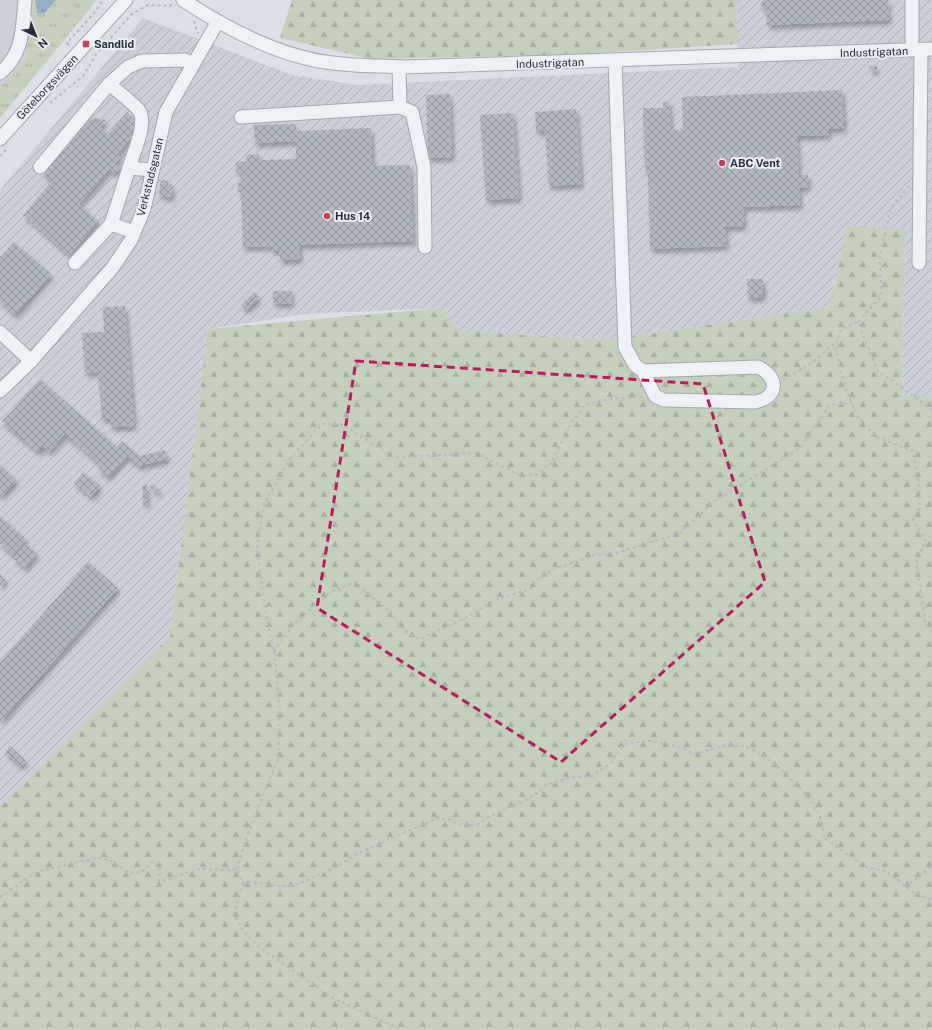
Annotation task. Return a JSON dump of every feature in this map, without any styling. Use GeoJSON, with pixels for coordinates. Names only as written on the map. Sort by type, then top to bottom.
{"type":"FeatureCollection","features":[{"type":"Feature","properties":{"kind":"street"},"geometry":{"type":"LineString","coordinates":[[0,73],[12,60],[20,46],[25,0]]}},
{"type":"Feature","properties":{"kind":"street","name":"Göteborgsvägen"},"geometry":{"type":"LineString","coordinates":[[5,142],[126,0]]}},
{"type":"Feature","properties":{"kind":"street"},"geometry":{"type":"LineString","coordinates":[[912,0],[922,50],[919,262]]}},
{"type":"Feature","properties":{"kind":"street","name":"Industrigatan"},"geometry":{"type":"LineString","coordinates":[[179,4],[217,23],[291,54],[332,63],[398,67],[922,50]]}},
{"type":"Feature","properties":{"kind":"street","name":"Verkstadsgatan"},"geometry":{"type":"LineString","coordinates":[[0,391],[31,361],[113,267],[131,240],[144,209],[166,112],[217,23]]}},
{"type":"Feature","properties":{"kind":"street"},"geometry":{"type":"LineString","coordinates":[[40,167],[109,84],[128,67],[142,61],[185,60],[193,64]]}},
{"type":"Feature","properties":{"kind":"street"},"geometry":{"type":"LineString","coordinates":[[615,61],[625,347],[635,365],[643,371],[655,396],[664,400],[754,402],[765,400],[770,395],[773,386],[772,377],[765,370],[758,367],[643,371]]}},
{"type":"Feature","properties":{"kind":"street"},"geometry":{"type":"LineString","coordinates":[[398,67],[400,107]]}},
{"type":"Feature","properties":{"kind":"street"},"geometry":{"type":"LineString","coordinates":[[75,263],[111,224],[142,128],[142,118],[139,110],[109,84]]}},
{"type":"Feature","properties":{"kind":"street"},"geometry":{"type":"LineString","coordinates":[[241,117],[400,107],[412,112],[424,167],[425,247]]}},
{"type":"Feature","properties":{"kind":"street"},"geometry":{"type":"LineString","coordinates":[[129,168],[152,170]]}},
{"type":"Feature","properties":{"kind":"street"},"geometry":{"type":"LineString","coordinates":[[111,224],[134,232]]}},
{"type":"Feature","properties":{"kind":"street"},"geometry":{"type":"LineString","coordinates":[[0,332],[31,361]]}},
{"type":"Feature","properties":{"kind":"path"},"geometry":{"type":"LineString","coordinates":[[70,45],[67,43],[95,12],[103,0]]}},
{"type":"Feature","properties":{"kind":"path"},"geometry":{"type":"LineString","coordinates":[[170,6],[174,0]]}},
{"type":"Feature","properties":{"kind":"path"},"geometry":{"type":"LineString","coordinates":[[44,107],[83,76],[97,53],[133,13],[148,5],[170,6],[179,4]]}},
{"type":"Feature","properties":{"kind":"path"},"geometry":{"type":"LineString","coordinates":[[192,17],[196,27],[196,38]]}},
{"type":"Feature","properties":{"kind":"path"},"geometry":{"type":"LineString","coordinates":[[0,156],[5,142]]}},
{"type":"Feature","properties":{"kind":"path"},"geometry":{"type":"LineString","coordinates":[[920,173],[891,207],[880,257],[881,297],[858,322],[844,328],[839,334],[836,350],[845,388],[858,417],[876,437],[913,451],[919,484],[920,507],[913,520],[926,541],[916,560],[925,622],[932,631]]}},
{"type":"Feature","properties":{"kind":"path"},"geometry":{"type":"LineString","coordinates":[[858,322],[877,370],[932,410]]}},
{"type":"Feature","properties":{"kind":"path"},"geometry":{"type":"LineString","coordinates":[[773,386],[812,363],[838,340]]}},
{"type":"Feature","properties":{"kind":"path"},"geometry":{"type":"LineString","coordinates":[[401,1030],[331,997],[258,946],[240,927],[234,913],[243,883],[237,869],[247,836],[278,758],[280,711],[274,652],[266,616],[257,548],[264,504],[290,459],[322,424],[341,424],[394,457],[476,453],[520,475],[536,475],[553,462],[566,431],[585,404],[610,399],[655,396]]}},
{"type":"Feature","properties":{"kind":"path"},"geometry":{"type":"LineString","coordinates":[[274,652],[296,622],[331,592],[355,582],[389,611],[406,632],[419,639],[464,619],[495,600],[530,589],[539,578],[554,569],[596,555],[614,554],[680,533],[713,502],[800,448],[830,405],[852,403]]}},
{"type":"Feature","properties":{"kind":"path"},"geometry":{"type":"LineString","coordinates":[[243,883],[254,882],[280,886],[303,883],[332,867],[349,862],[356,854],[438,818],[451,820],[461,825],[477,825],[488,817],[522,802],[539,792],[546,785],[572,777],[592,776],[610,762],[621,747],[629,743],[649,741],[683,748],[693,754],[724,745],[745,747],[762,756],[778,768],[809,796],[820,815],[824,838],[866,867],[884,871],[897,879],[909,890],[932,900]]}},
{"type":"Feature","properties":{"kind":"path"},"geometry":{"type":"LineString","coordinates":[[0,897],[25,879],[46,869],[99,858],[110,860],[129,873],[142,872],[153,861],[160,868],[159,881],[168,880],[201,869],[224,871],[237,869]]}},
{"type":"Feature","properties":{"kind":"path"},"geometry":{"type":"LineString","coordinates":[[905,887],[932,866]]}},
{"type":"Feature","properties":{"kind":"highlighted area"},"geometry":{"type":"Polygon","coordinates":[[[356,361],[703,384],[765,582],[561,762],[317,608],[356,361]]]}},
{"type":"Feature","properties":{"kind":"shaded area"},"geometry":{"type":"Polygon","coordinates":[[[0,0],[28,0],[25,32],[26,58],[0,87],[0,0]]]}},
{"type":"Feature","properties":{"kind":"shaded area"},"geometry":{"type":"Polygon","coordinates":[[[736,0],[932,0],[932,397],[902,397],[905,230],[848,226],[829,307],[607,340],[460,331],[441,308],[306,314],[208,329],[170,636],[0,807],[0,190],[143,18],[292,75],[357,85],[738,67],[736,0]]]}},
{"type":"Feature","properties":{"kind":"green space"},"geometry":{"type":"Polygon","coordinates":[[[28,0],[35,0],[37,13],[44,14],[56,0],[97,0],[0,118],[0,87],[26,58],[25,32],[28,0]]]}},
{"type":"Feature","properties":{"kind":"green space"},"geometry":{"type":"Polygon","coordinates":[[[292,0],[736,0],[738,44],[584,54],[371,59],[280,38],[292,0]]]}},
{"type":"Feature","properties":{"kind":"green space"},"geometry":{"type":"Polygon","coordinates":[[[848,226],[905,229],[902,396],[932,397],[932,1030],[0,1030],[0,807],[170,636],[208,329],[441,308],[460,331],[607,340],[829,307],[848,226]]]}},
{"type":"Feature","properties":{"kind":"water"},"geometry":{"type":"Polygon","coordinates":[[[35,0],[56,0],[44,14],[37,13],[35,0]]]}},
{"type":"Feature","properties":{"kind":"building"},"geometry":{"type":"Polygon","coordinates":[[[763,0],[888,0],[889,20],[767,25],[766,8],[764,9],[760,5],[763,0]]]}},
{"type":"Feature","properties":{"kind":"building"},"geometry":{"type":"Polygon","coordinates":[[[869,66],[877,66],[877,70],[870,70],[869,66]]]}},
{"type":"Feature","properties":{"kind":"building","name":"ABC Vent"},"geometry":{"type":"Polygon","coordinates":[[[842,90],[844,128],[828,129],[829,135],[797,136],[799,175],[808,175],[808,187],[799,188],[800,205],[743,207],[744,226],[725,227],[726,246],[650,249],[648,173],[646,173],[644,154],[643,108],[663,108],[663,102],[669,101],[671,130],[683,130],[682,97],[842,90]]]}},
{"type":"Feature","properties":{"kind":"building"},"geometry":{"type":"Polygon","coordinates":[[[450,94],[452,157],[428,158],[426,95],[450,94]]]}},
{"type":"Feature","properties":{"kind":"building"},"geometry":{"type":"Polygon","coordinates":[[[576,109],[581,184],[549,186],[545,131],[536,131],[535,112],[576,109]]]}},
{"type":"Feature","properties":{"kind":"building"},"geometry":{"type":"Polygon","coordinates":[[[127,112],[138,122],[138,130],[117,154],[120,157],[115,164],[120,168],[115,174],[110,169],[79,204],[98,221],[69,255],[23,215],[52,181],[42,172],[84,123],[95,118],[106,120],[100,127],[108,134],[127,112]]]}},
{"type":"Feature","properties":{"kind":"building"},"geometry":{"type":"Polygon","coordinates":[[[513,113],[519,198],[486,200],[480,115],[513,113]]]}},
{"type":"Feature","properties":{"kind":"building","name":"Hus 14"},"geometry":{"type":"Polygon","coordinates":[[[296,124],[296,131],[371,128],[372,166],[410,165],[413,241],[299,245],[300,259],[280,260],[279,246],[278,250],[272,251],[272,246],[243,247],[241,192],[238,192],[238,183],[241,183],[240,172],[236,172],[236,162],[247,161],[246,155],[259,154],[259,160],[296,159],[296,141],[255,143],[254,125],[296,124]]]}},
{"type":"Feature","properties":{"kind":"building"},"geometry":{"type":"Polygon","coordinates":[[[161,180],[169,181],[168,185],[173,185],[171,197],[159,195],[161,180]]]}},
{"type":"Feature","properties":{"kind":"building"},"geometry":{"type":"Polygon","coordinates":[[[14,242],[51,274],[15,315],[0,301],[0,257],[14,242]]]}},
{"type":"Feature","properties":{"kind":"building"},"geometry":{"type":"Polygon","coordinates":[[[747,279],[763,279],[763,297],[748,298],[747,279]]]}},
{"type":"Feature","properties":{"kind":"building"},"geometry":{"type":"Polygon","coordinates":[[[273,291],[292,291],[291,304],[273,303],[273,291]]]}},
{"type":"Feature","properties":{"kind":"building"},"geometry":{"type":"Polygon","coordinates":[[[255,292],[259,297],[246,310],[241,305],[255,292]]]}},
{"type":"Feature","properties":{"kind":"building"},"geometry":{"type":"Polygon","coordinates":[[[125,306],[134,426],[111,427],[110,418],[102,419],[98,372],[85,373],[82,333],[104,332],[103,307],[125,306]]]}},
{"type":"Feature","properties":{"kind":"building"},"geometry":{"type":"Polygon","coordinates":[[[40,379],[117,447],[122,441],[140,456],[165,450],[167,459],[139,466],[127,456],[108,477],[99,469],[101,465],[65,434],[49,452],[43,446],[38,452],[2,421],[40,379]]]}},
{"type":"Feature","properties":{"kind":"building"},"geometry":{"type":"Polygon","coordinates":[[[0,465],[16,480],[0,498],[0,465]]]}},
{"type":"Feature","properties":{"kind":"building"},"geometry":{"type":"Polygon","coordinates":[[[83,472],[100,486],[91,497],[74,483],[83,472]]]}},
{"type":"Feature","properties":{"kind":"building"},"geometry":{"type":"Polygon","coordinates":[[[153,484],[160,490],[158,493],[150,487],[153,484]]]}},
{"type":"Feature","properties":{"kind":"building"},"geometry":{"type":"Polygon","coordinates":[[[143,485],[147,485],[147,504],[143,505],[143,485]]]}},
{"type":"Feature","properties":{"kind":"building"},"geometry":{"type":"Polygon","coordinates":[[[0,516],[26,539],[13,555],[0,543],[0,516]]]}},
{"type":"Feature","properties":{"kind":"building"},"geometry":{"type":"Polygon","coordinates":[[[26,544],[37,553],[25,568],[13,558],[26,544]]]}},
{"type":"Feature","properties":{"kind":"building"},"geometry":{"type":"Polygon","coordinates":[[[88,562],[118,588],[0,722],[0,662],[88,562]]]}},
{"type":"Feature","properties":{"kind":"building"},"geometry":{"type":"Polygon","coordinates":[[[0,574],[6,580],[0,587],[0,574]]]}},
{"type":"Feature","properties":{"kind":"building"},"geometry":{"type":"Polygon","coordinates":[[[10,746],[26,761],[21,766],[5,752],[10,746]]]}},
{"type":"Feature","properties":{"kind":"place","name":"Sandlid"},"geometry":{"type":"Point","coordinates":[86,44]}},
{"type":"Feature","properties":{"kind":"place","name":"ABC Vent"},"geometry":{"type":"Point","coordinates":[722,163]}},
{"type":"Feature","properties":{"kind":"place","name":"Hus 14"},"geometry":{"type":"Point","coordinates":[327,216]}}]}
